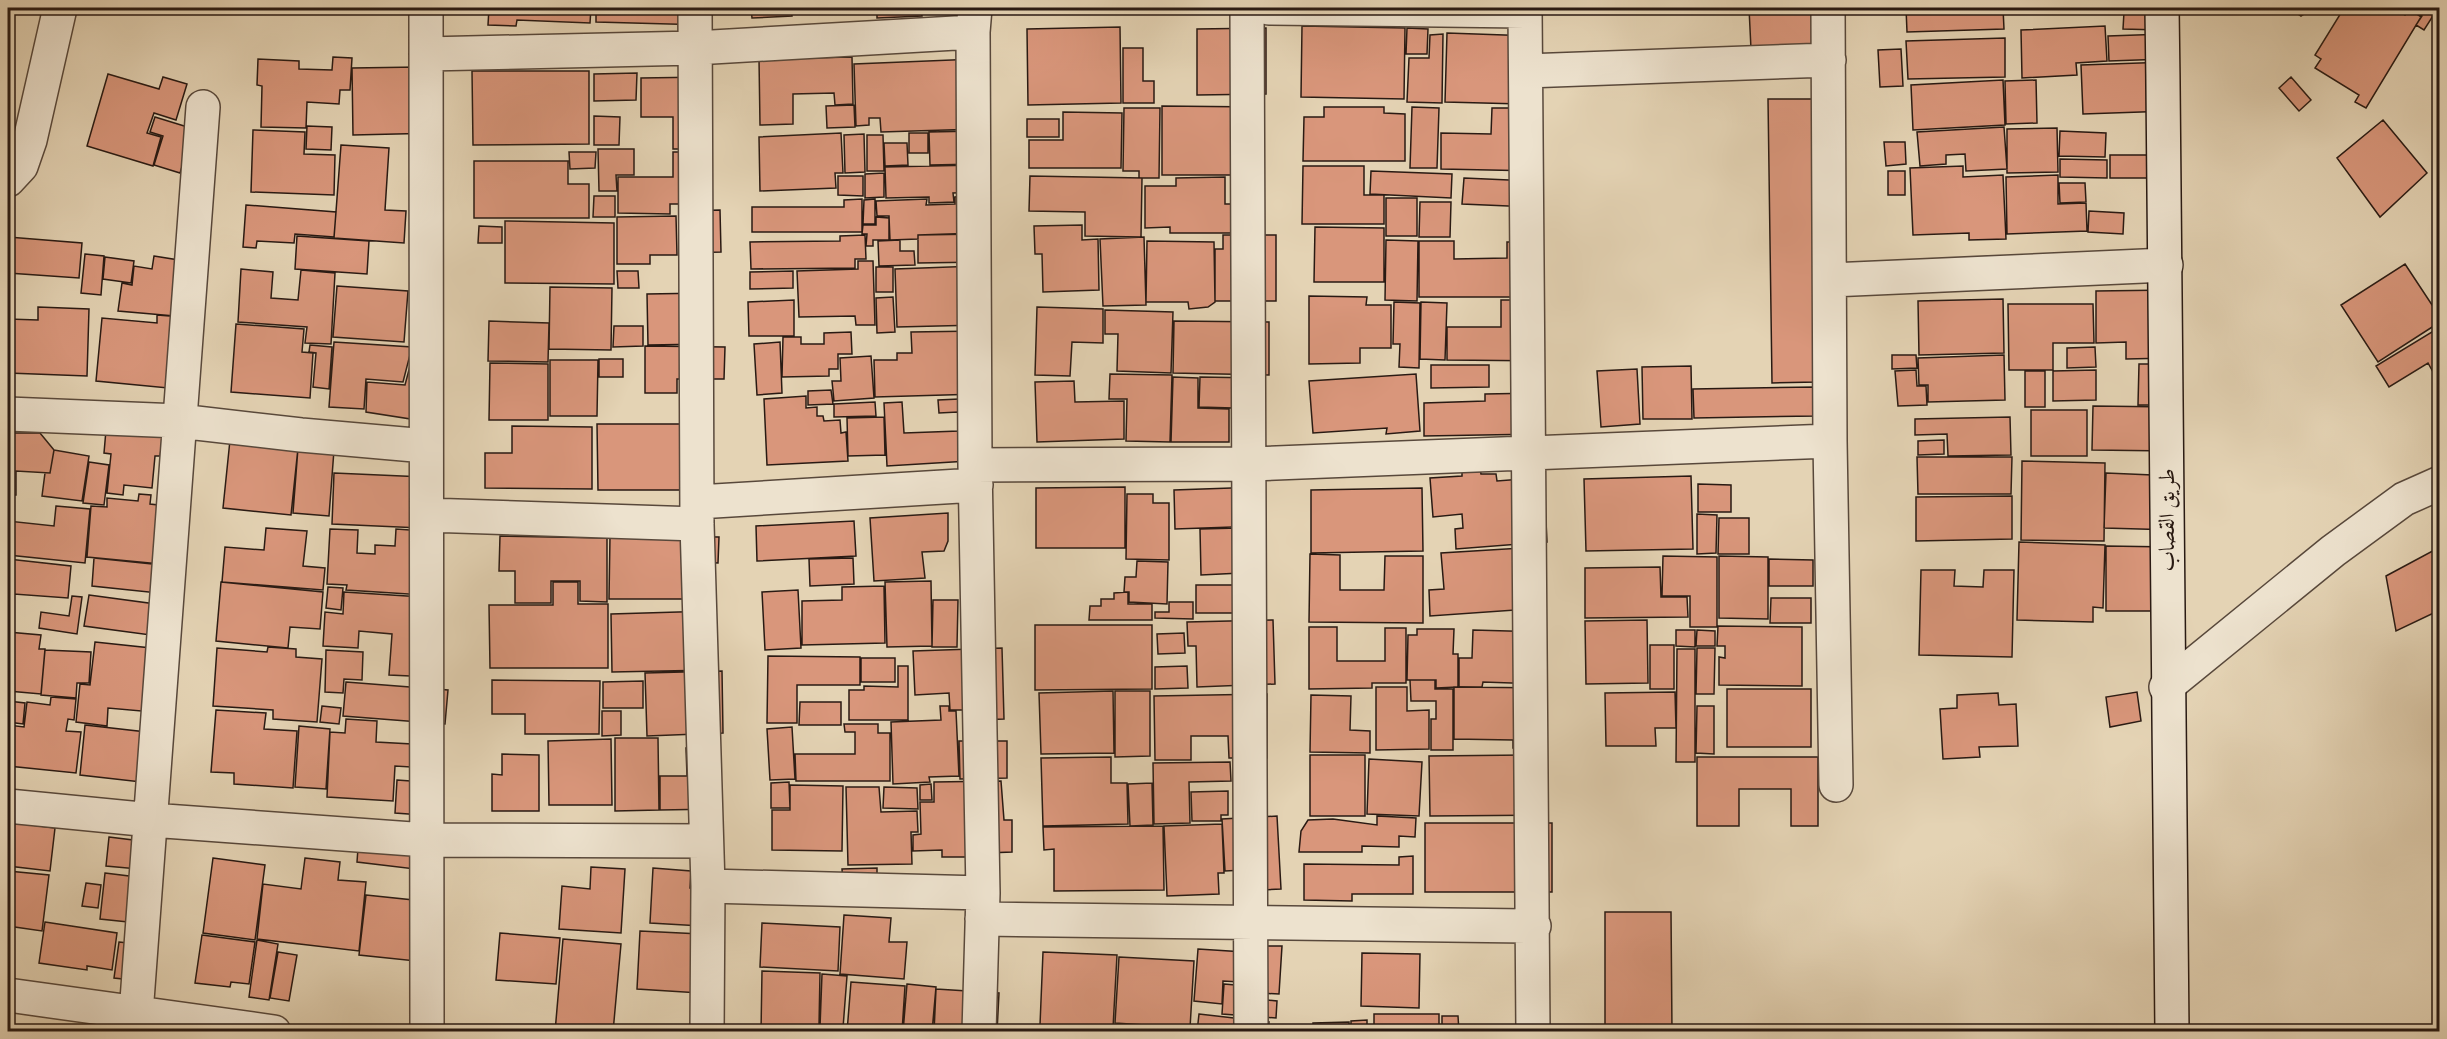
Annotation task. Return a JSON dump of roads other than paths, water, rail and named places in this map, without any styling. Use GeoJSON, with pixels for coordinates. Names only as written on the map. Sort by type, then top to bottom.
{"type":"FeatureCollection","features":[{"type":"Feature","properties":{"kind":"street"},"geometry":{"type":"LineString","coordinates":[[8,180],[21,166],[30,140],[60,8]]}},
{"type":"Feature","properties":{"kind":"street"},"geometry":{"type":"LineString","coordinates":[[426,8],[427,1032]]}},
{"type":"Feature","properties":{"kind":"street"},"geometry":{"type":"LineString","coordinates":[[695,8],[697,513],[708,886],[707,1032]]}},
{"type":"Feature","properties":{"kind":"street"},"geometry":{"type":"LineString","coordinates":[[1247,8],[1251,464],[1251,1032]]}},
{"type":"Feature","properties":{"kind":"street"},"geometry":{"type":"LineString","coordinates":[[1269,8],[1525,9],[1534,926],[1533,1032]]}},
{"type":"Feature","properties":{"kind":"street"},"geometry":{"type":"LineString","coordinates":[[1828,8],[1830,441],[1836,785]]}},
{"type":"Feature","properties":{"kind":"street","name":"طريق القصاب"},"geometry":{"type":"LineString","coordinates":[[2162,8],[2166,265],[2166,687],[2172,1032]]}},
{"type":"Feature","properties":{"kind":"street"},"geometry":{"type":"LineString","coordinates":[[426,54],[695,48],[974,20],[976,475],[983,906],[979,1032]]}},
{"type":"Feature","properties":{"kind":"street"},"geometry":{"type":"LineString","coordinates":[[1526,71],[1829,60]]}},
{"type":"Feature","properties":{"kind":"street"},"geometry":{"type":"LineString","coordinates":[[136,1014],[203,107]]}},
{"type":"Feature","properties":{"kind":"street"},"geometry":{"type":"LineString","coordinates":[[1831,280],[2166,265]]}},
{"type":"Feature","properties":{"kind":"street"},"geometry":{"type":"LineString","coordinates":[[8,414],[179,420],[301,435],[426,446]]}},
{"type":"Feature","properties":{"kind":"street"},"geometry":{"type":"LineString","coordinates":[[427,515],[697,513],[976,475],[1830,441]]}},
{"type":"Feature","properties":{"kind":"street"},"geometry":{"type":"LineString","coordinates":[[2166,687],[2333,551],[2404,499],[2439,483]]}},
{"type":"Feature","properties":{"kind":"street"},"geometry":{"type":"LineString","coordinates":[[8,806],[151,820],[426,840],[706,841]]}},
{"type":"Feature","properties":{"kind":"street"},"geometry":{"type":"LineString","coordinates":[[708,886],[983,906],[1251,921],[1534,926]]}},
{"type":"Feature","properties":{"kind":"street"},"geometry":{"type":"LineString","coordinates":[[8,995],[274,1032]]}}]}
